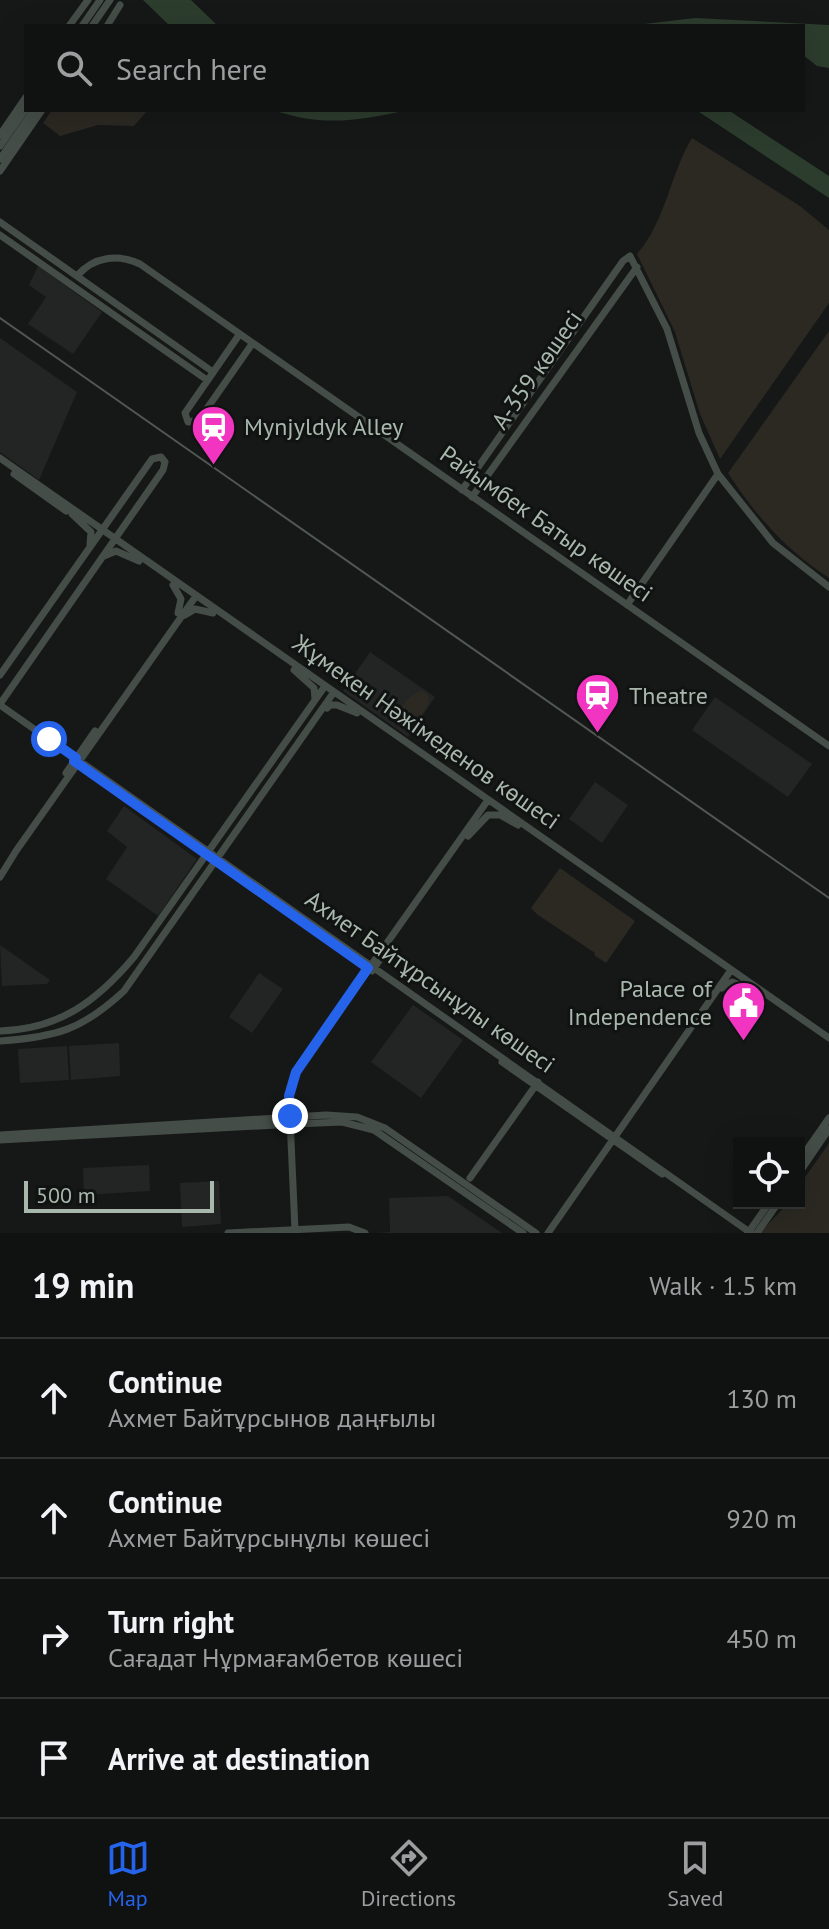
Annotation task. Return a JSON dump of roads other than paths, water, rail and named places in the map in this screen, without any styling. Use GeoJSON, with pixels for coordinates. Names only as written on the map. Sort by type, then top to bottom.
{"type":"FeatureCollection","features":[{"type":"Feature","properties":{"kind":"street"},"geometry":{"type":"LineString","coordinates":[[70,24],[88,0]]}},
{"type":"Feature","properties":{"kind":"street"},"geometry":{"type":"LineString","coordinates":[[84,24],[100,5],[110,0]]}},
{"type":"Feature","properties":{"kind":"street"},"geometry":{"type":"LineString","coordinates":[[93,24],[100,5]]}},
{"type":"Feature","properties":{"kind":"street"},"geometry":{"type":"LineString","coordinates":[[108,24],[120,5]]}},
{"type":"Feature","properties":{"kind":"street"},"geometry":{"type":"LineString","coordinates":[[0,135],[24,100]]}},
{"type":"Feature","properties":{"kind":"street"},"geometry":{"type":"LineString","coordinates":[[0,146],[33,112]]}},
{"type":"Feature","properties":{"kind":"street"},"geometry":{"type":"LineString","coordinates":[[0,159],[34,112]]}},
{"type":"Feature","properties":{"kind":"street"},"geometry":{"type":"LineString","coordinates":[[0,171],[34,112]]}},
{"type":"Feature","properties":{"kind":"street"},"geometry":{"type":"LineString","coordinates":[[0,222],[213,372]]}},
{"type":"Feature","properties":{"kind":"street"},"geometry":{"type":"LineString","coordinates":[[0,235],[207,380]]}},
{"type":"Feature","properties":{"kind":"street","name":"Райымбек Батыр көшесі"},"geometry":{"type":"LineString","coordinates":[[77,276],[86,266],[101,260],[116,257],[132,260],[829,746]]}},
{"type":"Feature","properties":{"kind":"street"},"geometry":{"type":"LineString","coordinates":[[462,490],[628,257],[664,329],[696,435],[717,476],[745,518],[765,539],[800,570],[829,589]]}},
{"type":"Feature","properties":{"kind":"street","name":"А-359 көшесі"},"geometry":{"type":"LineString","coordinates":[[472,497],[635,268]]}},
{"type":"Feature","properties":{"kind":"street"},"geometry":{"type":"LineString","coordinates":[[239,335],[185,413],[188,422],[199,420],[252,344]]}},
{"type":"Feature","properties":{"kind":"street"},"geometry":{"type":"LineString","coordinates":[[194,371],[203,371],[198,362]]}},
{"type":"Feature","properties":{"kind":"street"},"geometry":{"type":"LineString","coordinates":[[0,677],[152,459],[163,459],[163,470],[0,706]]}},
{"type":"Feature","properties":{"kind":"street","name":"Жұмекен Нәжімеденов көшесі"},"geometry":{"type":"LineString","coordinates":[[0,461],[100,532]]}},
{"type":"Feature","properties":{"kind":"street","name":"Жұмекен Нәжімеденов көшесі"},"geometry":{"type":"LineString","coordinates":[[0,461],[829,1041]]}},
{"type":"Feature","properties":{"kind":"street"},"geometry":{"type":"LineString","coordinates":[[627,605],[717,476]]}},
{"type":"Feature","properties":{"kind":"street"},"geometry":{"type":"LineString","coordinates":[[72,514],[91,532],[86,553]]}},
{"type":"Feature","properties":{"kind":"street","name":"Жұмекен Нәжімеденов көшесі"},"geometry":{"type":"LineString","coordinates":[[113,540],[294,670],[324,687]]}},
{"type":"Feature","properties":{"kind":"street"},"geometry":{"type":"LineString","coordinates":[[99,560],[108,552],[116,551],[139,561]]}},
{"type":"Feature","properties":{"kind":"street"},"geometry":{"type":"LineString","coordinates":[[0,867],[79,762],[94,733],[179,616],[181,599],[173,585]]}},
{"type":"Feature","properties":{"kind":"street"},"geometry":{"type":"LineString","coordinates":[[0,877],[193,596]]}},
{"type":"Feature","properties":{"kind":"street"},"geometry":{"type":"LineString","coordinates":[[179,616],[195,609],[213,613]]}},
{"type":"Feature","properties":{"kind":"street"},"geometry":{"type":"LineString","coordinates":[[0,686],[7,687],[25,668]]}},
{"type":"Feature","properties":{"kind":"street"},"geometry":{"type":"LineString","coordinates":[[294,670],[314,688],[314,702]]}},
{"type":"Feature","properties":{"kind":"street"},"geometry":{"type":"LineString","coordinates":[[3,1036],[52,1021],[87,1005],[106,988],[134,957],[324,687]]}},
{"type":"Feature","properties":{"kind":"street"},"geometry":{"type":"LineString","coordinates":[[8,692],[8,705],[27,724]]}},
{"type":"Feature","properties":{"kind":"street"},"geometry":{"type":"LineString","coordinates":[[3,1036],[56,1035],[88,1019],[124,991],[333,694]]}},
{"type":"Feature","properties":{"kind":"street","name":"Жұмекен Нәжімеденов көшесі"},"geometry":{"type":"LineString","coordinates":[[333,694],[829,1041]]}},
{"type":"Feature","properties":{"kind":"street"},"geometry":{"type":"LineString","coordinates":[[314,721],[333,704],[357,713]]}},
{"type":"Feature","properties":{"kind":"street"},"geometry":{"type":"LineString","coordinates":[[0,706],[79,762]]}},
{"type":"Feature","properties":{"kind":"street"},"geometry":{"type":"LineString","coordinates":[[0,706],[79,762]]}},
{"type":"Feature","properties":{"kind":"street"},"geometry":{"type":"LineString","coordinates":[[49,739],[74,750],[94,733]]}},
{"type":"Feature","properties":{"kind":"street"},"geometry":{"type":"LineString","coordinates":[[91,745],[90,760],[99,774]]}},
{"type":"Feature","properties":{"kind":"street","name":"Ахмет Байтұрсынұлы көшесі"},"geometry":{"type":"LineString","coordinates":[[79,762],[208,853]]}},
{"type":"Feature","properties":{"kind":"street","name":"Ахмет Байтұрсынұлы көшесі"},"geometry":{"type":"LineString","coordinates":[[79,762],[750,1233]]}},
{"type":"Feature","properties":{"kind":"street"},"geometry":{"type":"LineString","coordinates":[[270,764],[279,771]]}},
{"type":"Feature","properties":{"kind":"street"},"geometry":{"type":"LineString","coordinates":[[260,778],[269,785]]}},
{"type":"Feature","properties":{"kind":"street"},"geometry":{"type":"LineString","coordinates":[[343,945],[370,958],[390,942],[488,802]]}},
{"type":"Feature","properties":{"kind":"street"},"geometry":{"type":"LineString","coordinates":[[298,1231],[289,1096],[296,1072],[488,802]]}},
{"type":"Feature","properties":{"kind":"street"},"geometry":{"type":"LineString","coordinates":[[466,837],[488,815],[500,815],[518,825]]}},
{"type":"Feature","properties":{"kind":"street"},"geometry":{"type":"LineString","coordinates":[[189,837],[208,844],[224,830]]}},
{"type":"Feature","properties":{"kind":"street"},"geometry":{"type":"LineString","coordinates":[[226,847],[226,858],[246,876]]}},
{"type":"Feature","properties":{"kind":"street","name":"Ахмет Байтұрсынұлы көшесі"},"geometry":{"type":"LineString","coordinates":[[217,859],[246,876],[614,1138],[648,1158],[750,1233]]}},
{"type":"Feature","properties":{"kind":"street"},"geometry":{"type":"LineString","coordinates":[[390,942],[384,967],[408,991]]}},
{"type":"Feature","properties":{"kind":"street"},"geometry":{"type":"LineString","coordinates":[[550,1233],[730,972]]}},
{"type":"Feature","properties":{"kind":"street"},"geometry":{"type":"LineString","coordinates":[[714,995],[732,982],[752,990]]}},
{"type":"Feature","properties":{"kind":"street"},"geometry":{"type":"LineString","coordinates":[[470,1178],[537,1084]]}},
{"type":"Feature","properties":{"kind":"street"},"geometry":{"type":"LineString","coordinates":[[585,1115],[604,1126],[613,1127],[634,1110]]}},
{"type":"Feature","properties":{"kind":"street"},"geometry":{"type":"LineString","coordinates":[[634,1110],[624,1134],[648,1158]]}},
{"type":"Feature","properties":{"kind":"street"},"geometry":{"type":"LineString","coordinates":[[1,1139],[342,1115],[364,1119],[385,1128],[530,1232]]}},
{"type":"Feature","properties":{"kind":"street"},"geometry":{"type":"LineString","coordinates":[[805,1152],[829,1118]]}},
{"type":"Feature","properties":{"kind":"street"},"geometry":{"type":"LineString","coordinates":[[293,1120],[342,1122],[374,1130],[530,1232],[546,1229],[560,1217]]}},
{"type":"Feature","properties":{"kind":"street"},"geometry":{"type":"LineString","coordinates":[[805,1164],[829,1129]]}},
{"type":"Feature","properties":{"kind":"street"},"geometry":{"type":"LineString","coordinates":[[750,1233],[765,1209]]}},
{"type":"Feature","properties":{"kind":"street"},"geometry":{"type":"LineString","coordinates":[[750,1233],[772,1209]]}},
{"type":"Feature","properties":{"kind":"street"},"geometry":{"type":"LineString","coordinates":[[741,1225],[759,1217]]}},
{"type":"Feature","properties":{"kind":"street"},"geometry":{"type":"LineString","coordinates":[[228,1233],[361,1231]]}},
{"type":"Feature","properties":{"kind":"tram line"},"geometry":{"type":"LineString","coordinates":[[0,318],[829,898]]}},
{"type":"Feature","properties":{"kind":"place","name":"Mynjyldyk Alley"},"geometry":{"type":"Point","coordinates":[213,466]}},
{"type":"Feature","properties":{"kind":"place","name":"Theatre"},"geometry":{"type":"Point","coordinates":[598,735]}},
{"type":"Feature","properties":{"kind":"place","name":"Palace of Independence"},"geometry":{"type":"Point","coordinates":[743,1042]}}]}
